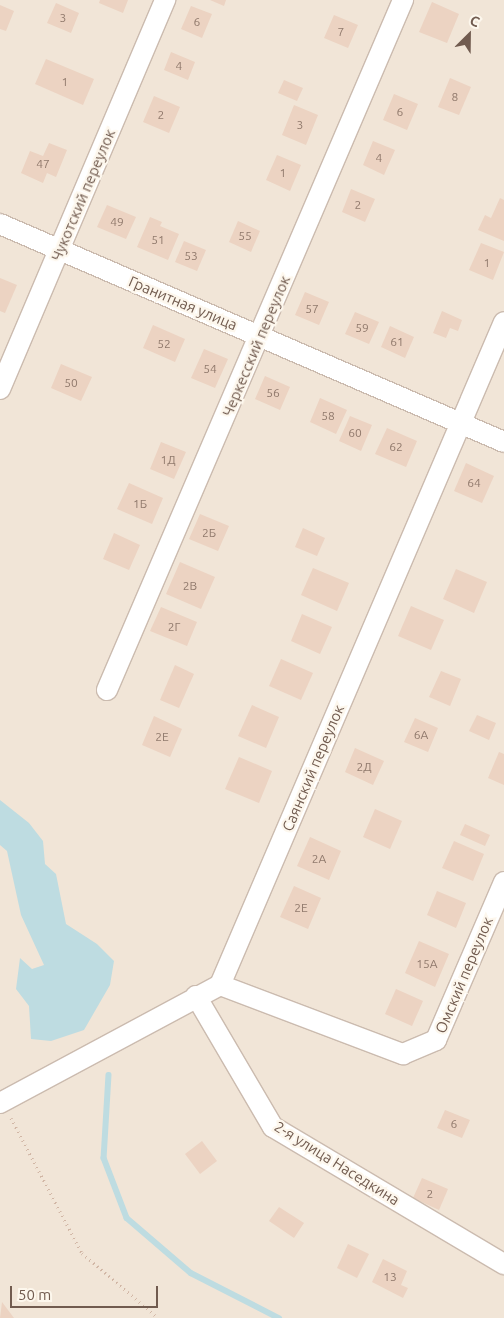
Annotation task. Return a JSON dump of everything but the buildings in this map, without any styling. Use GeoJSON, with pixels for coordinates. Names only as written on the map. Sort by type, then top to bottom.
{"type":"FeatureCollection","features":[{"type":"Feature","properties":{"kind":"street","name":"Чукотский переулок"},"geometry":{"type":"LineString","coordinates":[[0,389],[165,0]]}},
{"type":"Feature","properties":{"kind":"street","name":"Черкесский переулок"},"geometry":{"type":"LineString","coordinates":[[107,690],[403,0]]}},
{"type":"Feature","properties":{"kind":"street","name":"Гранитная улица"},"geometry":{"type":"LineString","coordinates":[[0,224],[504,442]]}},
{"type":"Feature","properties":{"kind":"street","name":"Саянский переулок"},"geometry":{"type":"LineString","coordinates":[[220,985],[504,322]]}},
{"type":"Feature","properties":{"kind":"street","name":"Омский переулок"},"geometry":{"type":"LineString","coordinates":[[220,985],[403,1054],[436,1040],[504,882]]}},
{"type":"Feature","properties":{"kind":"street"},"geometry":{"type":"LineString","coordinates":[[1,1102],[196,996],[220,985]]}},
{"type":"Feature","properties":{"kind":"street","name":"2-я улица Наседкина"},"geometry":{"type":"LineString","coordinates":[[196,996],[273,1127],[504,1264]]}},
{"type":"Feature","properties":{"kind":"path"},"geometry":{"type":"LineString","coordinates":[[1,1102],[82,1253],[158,1318]]}},
{"type":"Feature","properties":{"kind":"shaded area"},"geometry":{"type":"Polygon","coordinates":[[[0,0],[504,0],[504,1318],[0,1318],[0,0]]]}},
{"type":"Feature","properties":{"kind":"water"},"geometry":{"type":"Polygon","coordinates":[[[0,800],[29,823],[43,841],[45,864],[56,874],[66,924],[97,944],[114,961],[110,985],[84,1030],[51,1041],[31,1039],[29,1006],[16,989],[20,958],[32,969],[44,965],[21,915],[7,851],[0,845],[0,800]]]}},
{"type":"Feature","properties":{"kind":"waterway"},"geometry":{"type":"LineString","coordinates":[[109,1075],[104,1158],[127,1218],[191,1273],[279,1318]]}}]}
